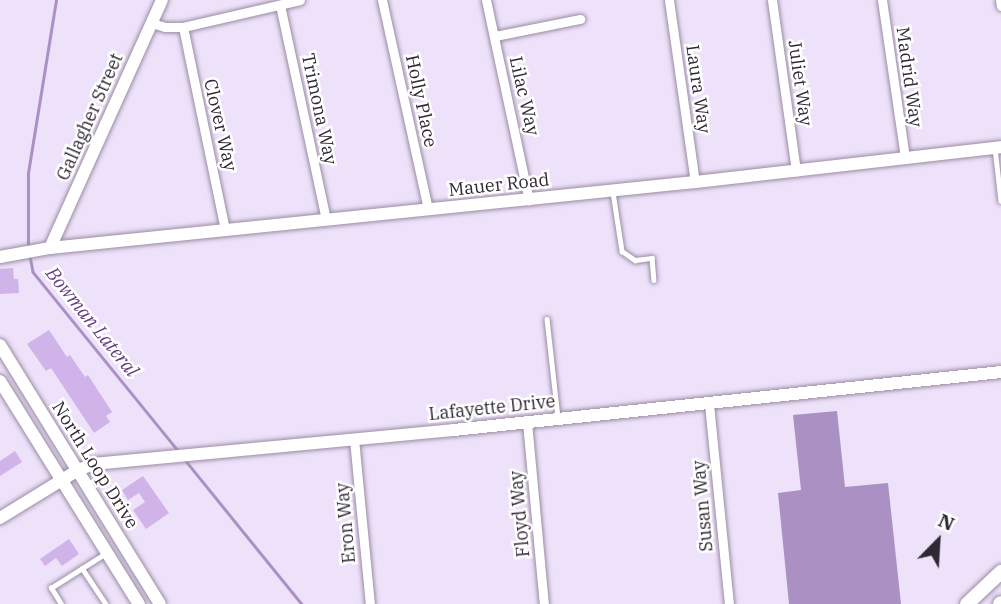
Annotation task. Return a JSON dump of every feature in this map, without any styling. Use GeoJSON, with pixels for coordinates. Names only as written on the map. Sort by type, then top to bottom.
{"type":"FeatureCollection","features":[{"type":"Feature","properties":{"kind":"main road"},"geometry":{"type":"LineString","coordinates":[[967,604],[1001,572]]}},
{"type":"Feature","properties":{"kind":"street","name":"Gallagher Street"},"geometry":{"type":"LineString","coordinates":[[44,250],[162,0]]}},
{"type":"Feature","properties":{"kind":"street"},"geometry":{"type":"LineString","coordinates":[[152,23],[183,27],[300,0]]}},
{"type":"Feature","properties":{"kind":"street","name":"Holly Place"},"geometry":{"type":"LineString","coordinates":[[382,0],[428,209]]}},
{"type":"Feature","properties":{"kind":"street","name":"Lilac Way"},"geometry":{"type":"LineString","coordinates":[[486,0],[529,200]]}},
{"type":"Feature","properties":{"kind":"street","name":"Laura Way"},"geometry":{"type":"LineString","coordinates":[[669,0],[695,182]]}},
{"type":"Feature","properties":{"kind":"street","name":"Juliet Way"},"geometry":{"type":"LineString","coordinates":[[772,0],[796,171]]}},
{"type":"Feature","properties":{"kind":"street","name":"Madrid Way"},"geometry":{"type":"LineString","coordinates":[[882,0],[905,158]]}},
{"type":"Feature","properties":{"kind":"street"},"geometry":{"type":"LineString","coordinates":[[1000,0],[1001,6]]}},
{"type":"Feature","properties":{"kind":"street","name":"Trimona Way"},"geometry":{"type":"LineString","coordinates":[[280,5],[326,219]]}},
{"type":"Feature","properties":{"kind":"street"},"geometry":{"type":"LineString","coordinates":[[495,36],[580,19]]}},
{"type":"Feature","properties":{"kind":"street","name":"Clover Way"},"geometry":{"type":"LineString","coordinates":[[183,27],[225,230]]}},
{"type":"Feature","properties":{"kind":"street","name":"Mauer Road"},"geometry":{"type":"LineString","coordinates":[[0,256],[998,147]]}},
{"type":"Feature","properties":{"kind":"street","name":"North Loop Drive"},"geometry":{"type":"LineString","coordinates":[[0,345],[160,604]]}},
{"type":"Feature","properties":{"kind":"street","name":"Lafayette Drive"},"geometry":{"type":"LineString","coordinates":[[0,518],[62,479],[94,464],[709,404],[1001,372]]}},
{"type":"Feature","properties":{"kind":"street","name":"North Loop Drive"},"geometry":{"type":"LineString","coordinates":[[0,381],[107,552],[133,602]]}},
{"type":"Feature","properties":{"kind":"street","name":"Susan Way"},"geometry":{"type":"LineString","coordinates":[[709,404],[729,604]]}},
{"type":"Feature","properties":{"kind":"street","name":"Floyd Way"},"geometry":{"type":"LineString","coordinates":[[527,422],[544,604]]}},
{"type":"Feature","properties":{"kind":"street","name":"Eron Way"},"geometry":{"type":"LineString","coordinates":[[354,439],[370,604]]}},
{"type":"Feature","properties":{"kind":"lane"},"geometry":{"type":"LineString","coordinates":[[998,147],[1001,201]]}},
{"type":"Feature","properties":{"kind":"lane"},"geometry":{"type":"LineString","coordinates":[[612,191],[622,251],[635,260],[652,258],[654,280]]}},
{"type":"Feature","properties":{"kind":"lane"},"geometry":{"type":"LineString","coordinates":[[547,318],[558,418]]}},
{"type":"Feature","properties":{"kind":"lane"},"geometry":{"type":"LineString","coordinates":[[61,604],[51,588],[107,552]]}},
{"type":"Feature","properties":{"kind":"lane"},"geometry":{"type":"LineString","coordinates":[[82,568],[106,604]]}},
{"type":"Feature","properties":{"kind":"shaded area"},"geometry":{"type":"Polygon","coordinates":[[[837,411],[845,487],[888,483],[901,604],[789,604],[778,493],[801,490],[793,415],[837,411]]]}},
{"type":"Feature","properties":{"kind":"building"},"geometry":{"type":"Polygon","coordinates":[[[13,268],[14,279],[18,279],[19,293],[0,294],[0,269],[13,268]]]}},
{"type":"Feature","properties":{"kind":"building"},"geometry":{"type":"Polygon","coordinates":[[[49,330],[67,357],[70,355],[85,377],[88,375],[112,412],[106,416],[110,422],[94,433],[51,368],[46,371],[27,344],[49,330]]]}},
{"type":"Feature","properties":{"kind":"building"},"geometry":{"type":"Polygon","coordinates":[[[15,451],[22,462],[0,476],[0,461],[15,451]]]}},
{"type":"Feature","properties":{"kind":"building"},"geometry":{"type":"Polygon","coordinates":[[[143,476],[169,513],[146,529],[133,510],[145,502],[139,493],[128,500],[122,490],[143,476]]]}},
{"type":"Feature","properties":{"kind":"building"},"geometry":{"type":"Polygon","coordinates":[[[69,539],[79,554],[62,566],[56,558],[45,566],[40,559],[69,539]]]}},
{"type":"Feature","properties":{"kind":"waterway","name":"Bowman Lateral"},"geometry":{"type":"LineString","coordinates":[[28,246],[28,173],[56,0]]}},
{"type":"Feature","properties":{"kind":"waterway","name":"Bowman Lateral"},"geometry":{"type":"LineString","coordinates":[[30,256],[33,272],[180,453]]}},
{"type":"Feature","properties":{"kind":"waterway","name":"Bowman Lateral"},"geometry":{"type":"LineString","coordinates":[[186,461],[302,604]]}}]}
